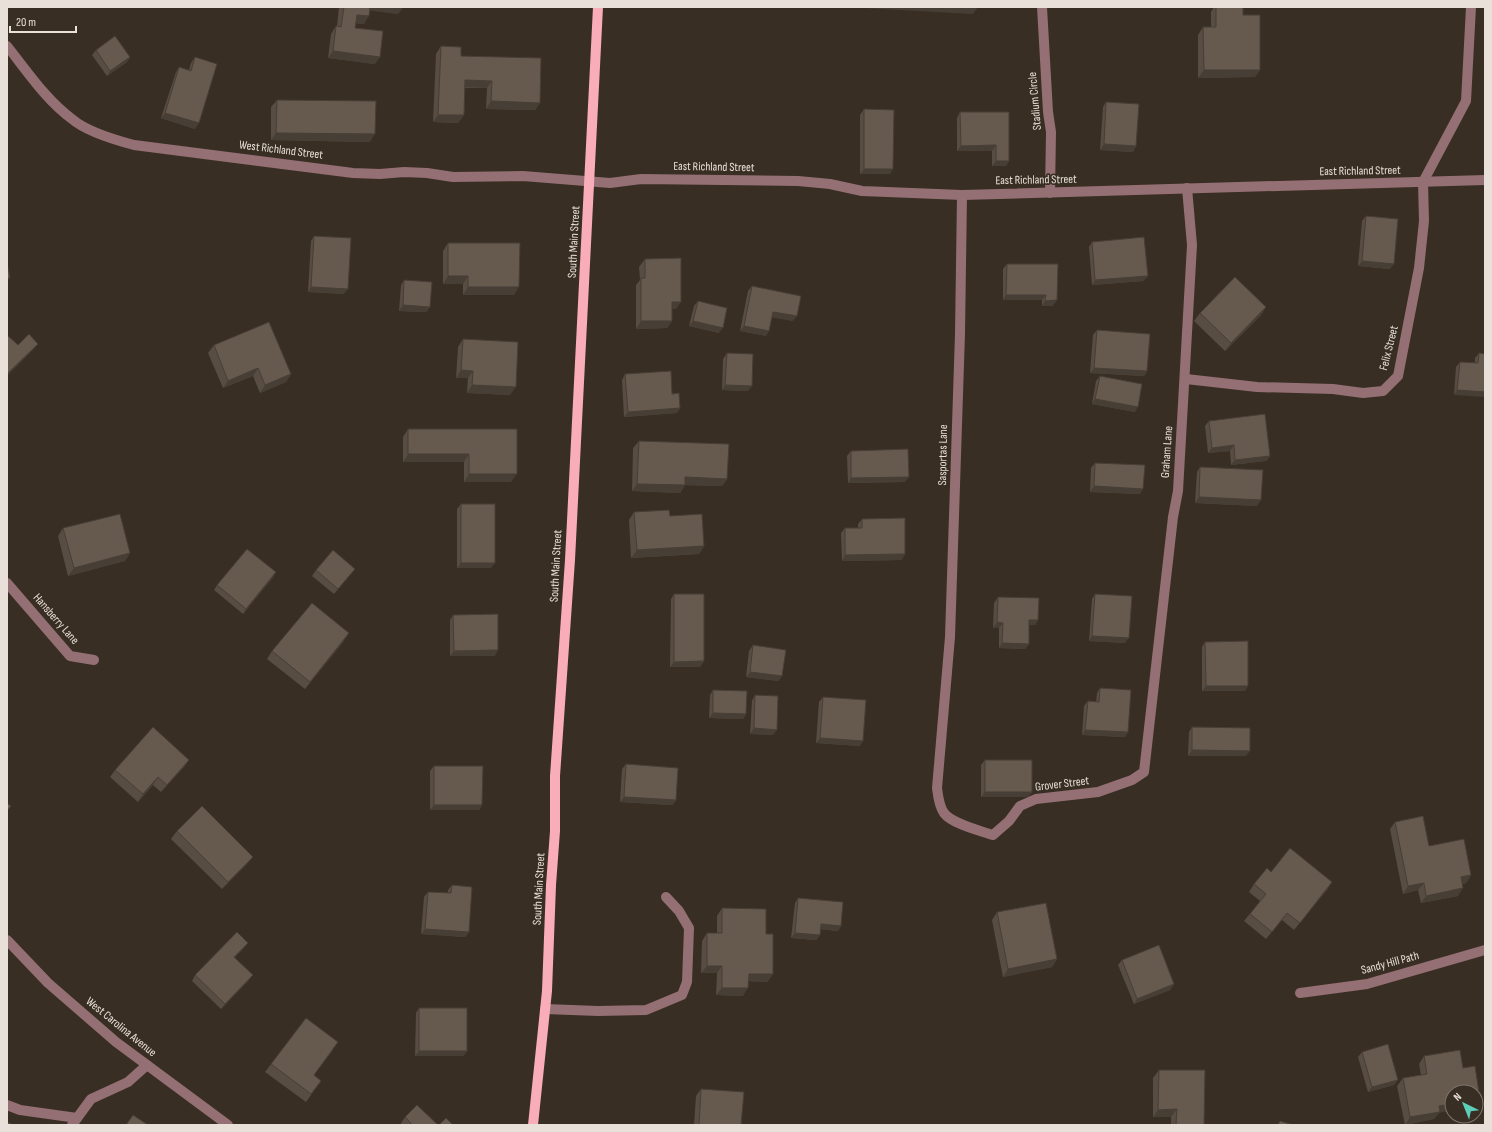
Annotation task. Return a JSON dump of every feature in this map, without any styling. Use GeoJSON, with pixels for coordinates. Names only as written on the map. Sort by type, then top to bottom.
{"type":"FeatureCollection","features":[{"type":"Feature","properties":{"kind":"main road","name":"South Main Street"},"geometry":{"type":"LineString","coordinates":[[534,1125],[545,1009],[551,885],[556,831],[555,776],[570,560],[598,7]]}},
{"type":"Feature","properties":{"kind":"street","name":"Stadium Circle"},"geometry":{"type":"LineString","coordinates":[[1042,7],[1048,112],[1051,132],[1050,193]]}},
{"type":"Feature","properties":{"kind":"street"},"geometry":{"type":"LineString","coordinates":[[1423,182],[1466,101],[1471,7]]}},
{"type":"Feature","properties":{"kind":"street","name":"West Richland Street"},"geometry":{"type":"LineString","coordinates":[[7,46],[56,106],[73,121],[120,142],[353,173],[380,174],[404,172],[427,173],[453,177],[524,176],[590,181]]}},
{"type":"Feature","properties":{"kind":"street","name":"East Richland Street"},"geometry":{"type":"LineString","coordinates":[[590,181],[610,183],[641,179],[798,181],[830,184],[862,191],[962,195],[1485,180]]}},
{"type":"Feature","properties":{"kind":"street","name":"Felix Street"},"geometry":{"type":"LineString","coordinates":[[1186,379],[1257,387],[1333,389],[1362,393],[1383,391],[1398,376],[1419,268],[1424,221],[1423,182]]}},
{"type":"Feature","properties":{"kind":"street","name":"Graham Lane"},"geometry":{"type":"LineString","coordinates":[[1151,717],[1173,517],[1178,491],[1186,379],[1186,341],[1192,245],[1188,188]]}},
{"type":"Feature","properties":{"kind":"street","name":"Sasportas Lane"},"geometry":{"type":"LineString","coordinates":[[943,716],[950,637],[957,451],[962,195]]}},
{"type":"Feature","properties":{"kind":"street","name":"Hansberry Lane"},"geometry":{"type":"LineString","coordinates":[[7,583],[70,656],[94,660]]}},
{"type":"Feature","properties":{"kind":"street","name":"Grover Street"},"geometry":{"type":"LineString","coordinates":[[943,716],[937,788],[944,814],[967,827],[994,835],[1009,821],[1020,806],[1036,798],[1098,792],[1132,780],[1144,772],[1151,717]]}},
{"type":"Feature","properties":{"kind":"street"},"geometry":{"type":"LineString","coordinates":[[545,1009],[598,1012],[646,1010],[682,995],[686,982],[689,928],[679,911],[666,897]]}},
{"type":"Feature","properties":{"kind":"street","name":"West Carolina Avenue"},"geometry":{"type":"LineString","coordinates":[[7,940],[48,983],[116,1042],[228,1125]]}},
{"type":"Feature","properties":{"kind":"street","name":"Sandy Hill Path"},"geometry":{"type":"LineString","coordinates":[[1300,993],[1367,984],[1485,950]]}},
{"type":"Feature","properties":{"kind":"street"},"geometry":{"type":"LineString","coordinates":[[7,1105],[20,1110],[75,1122],[91,1099],[128,1082],[147,1065]]}},
{"type":"Feature","properties":{"kind":"building"},"geometry":{"type":"Polygon","coordinates":[[[344,7],[370,7],[369,16],[357,15],[355,28],[383,31],[380,57],[333,51],[336,26],[341,27],[344,7]]]}},
{"type":"Feature","properties":{"kind":"building"},"geometry":{"type":"Polygon","coordinates":[[[1216,7],[1243,7],[1243,15],[1260,15],[1260,70],[1204,70],[1203,27],[1216,27],[1216,7]]]}},
{"type":"Feature","properties":{"kind":"building"},"geometry":{"type":"Polygon","coordinates":[[[115,36],[130,57],[110,71],[96,50],[115,36]]]}},
{"type":"Feature","properties":{"kind":"building"},"geometry":{"type":"Polygon","coordinates":[[[441,46],[461,47],[461,56],[541,58],[540,103],[491,101],[492,81],[465,80],[464,115],[438,115],[441,46]]]}},
{"type":"Feature","properties":{"kind":"building"},"geometry":{"type":"Polygon","coordinates":[[[195,57],[217,64],[199,123],[165,113],[179,67],[191,71],[195,57]]]}},
{"type":"Feature","properties":{"kind":"building"},"geometry":{"type":"Polygon","coordinates":[[[277,100],[376,101],[375,134],[276,133],[277,100]]]}},
{"type":"Feature","properties":{"kind":"building"},"geometry":{"type":"Polygon","coordinates":[[[1106,102],[1139,104],[1136,146],[1104,144],[1106,102]]]}},
{"type":"Feature","properties":{"kind":"building"},"geometry":{"type":"Polygon","coordinates":[[[864,109],[894,110],[893,169],[864,169],[864,109]]]}},
{"type":"Feature","properties":{"kind":"building"},"geometry":{"type":"Polygon","coordinates":[[[960,112],[1009,112],[1009,161],[996,161],[996,145],[961,146],[960,112]]]}},
{"type":"Feature","properties":{"kind":"building"},"geometry":{"type":"Polygon","coordinates":[[[1366,216],[1398,219],[1394,264],[1362,261],[1366,216]]]}},
{"type":"Feature","properties":{"kind":"building"},"geometry":{"type":"Polygon","coordinates":[[[314,236],[351,238],[348,289],[311,287],[314,236]]]}},
{"type":"Feature","properties":{"kind":"building"},"geometry":{"type":"Polygon","coordinates":[[[1144,237],[1148,276],[1095,280],[1092,242],[1144,237]]]}},
{"type":"Feature","properties":{"kind":"building"},"geometry":{"type":"Polygon","coordinates":[[[448,243],[520,243],[519,287],[468,287],[468,276],[448,276],[448,243]]]}},
{"type":"Feature","properties":{"kind":"building"},"geometry":{"type":"Polygon","coordinates":[[[681,258],[681,302],[672,302],[672,321],[641,321],[641,278],[645,278],[645,259],[681,258]]]}},
{"type":"Feature","properties":{"kind":"building"},"geometry":{"type":"Polygon","coordinates":[[[7,262],[10,278],[7,278],[7,262]]]}},
{"type":"Feature","properties":{"kind":"building"},"geometry":{"type":"Polygon","coordinates":[[[1007,264],[1058,264],[1057,300],[1045,301],[1046,295],[1006,295],[1007,264]]]}},
{"type":"Feature","properties":{"kind":"building"},"geometry":{"type":"Polygon","coordinates":[[[1235,277],[1266,307],[1231,343],[1200,313],[1235,277]]]}},
{"type":"Feature","properties":{"kind":"building"},"geometry":{"type":"Polygon","coordinates":[[[404,280],[432,282],[430,307],[403,305],[404,280]]]}},
{"type":"Feature","properties":{"kind":"building"},"geometry":{"type":"Polygon","coordinates":[[[752,286],[801,296],[797,316],[773,312],[769,331],[744,326],[752,286]]]}},
{"type":"Feature","properties":{"kind":"building"},"geometry":{"type":"Polygon","coordinates":[[[698,301],[727,308],[723,328],[693,321],[698,301]]]}},
{"type":"Feature","properties":{"kind":"building"},"geometry":{"type":"Polygon","coordinates":[[[269,322],[291,374],[265,385],[258,368],[228,381],[214,345],[269,322]]]}},
{"type":"Feature","properties":{"kind":"building"},"geometry":{"type":"Polygon","coordinates":[[[1097,330],[1150,334],[1147,371],[1094,368],[1097,330]]]}},
{"type":"Feature","properties":{"kind":"building"},"geometry":{"type":"Polygon","coordinates":[[[29,334],[38,344],[7,374],[7,335],[18,345],[29,334]]]}},
{"type":"Feature","properties":{"kind":"building"},"geometry":{"type":"Polygon","coordinates":[[[463,339],[518,342],[516,387],[472,385],[473,371],[461,370],[463,339]]]}},
{"type":"Feature","properties":{"kind":"building"},"geometry":{"type":"Polygon","coordinates":[[[727,353],[753,354],[752,386],[725,385],[727,353]]]}},
{"type":"Feature","properties":{"kind":"building"},"geometry":{"type":"Polygon","coordinates":[[[1479,353],[1485,354],[1485,392],[1457,390],[1460,362],[1478,363],[1479,353]]]}},
{"type":"Feature","properties":{"kind":"building"},"geometry":{"type":"Polygon","coordinates":[[[671,371],[672,394],[679,393],[680,408],[628,412],[625,374],[671,371]]]}},
{"type":"Feature","properties":{"kind":"building"},"geometry":{"type":"Polygon","coordinates":[[[1100,376],[1142,384],[1138,407],[1095,399],[1100,376]]]}},
{"type":"Feature","properties":{"kind":"building"},"geometry":{"type":"Polygon","coordinates":[[[1265,414],[1270,456],[1235,460],[1234,445],[1212,448],[1209,421],[1265,414]]]}},
{"type":"Feature","properties":{"kind":"building"},"geometry":{"type":"Polygon","coordinates":[[[408,429],[517,429],[517,474],[469,474],[469,454],[408,454],[408,429]]]}},
{"type":"Feature","properties":{"kind":"building"},"geometry":{"type":"Polygon","coordinates":[[[639,441],[729,444],[727,479],[685,477],[685,485],[637,484],[639,441]]]}},
{"type":"Feature","properties":{"kind":"building"},"geometry":{"type":"Polygon","coordinates":[[[908,449],[909,477],[851,478],[851,451],[908,449]]]}},
{"type":"Feature","properties":{"kind":"building"},"geometry":{"type":"Polygon","coordinates":[[[1095,463],[1145,465],[1143,489],[1094,486],[1095,463]]]}},
{"type":"Feature","properties":{"kind":"building"},"geometry":{"type":"Polygon","coordinates":[[[1200,467],[1263,470],[1261,500],[1199,497],[1200,467]]]}},
{"type":"Feature","properties":{"kind":"building"},"geometry":{"type":"Polygon","coordinates":[[[461,504],[495,504],[495,563],[461,563],[461,504]]]}},
{"type":"Feature","properties":{"kind":"building"},"geometry":{"type":"Polygon","coordinates":[[[669,510],[670,516],[702,514],[704,546],[637,550],[634,512],[669,510]]]}},
{"type":"Feature","properties":{"kind":"building"},"geometry":{"type":"Polygon","coordinates":[[[120,514],[130,553],[74,568],[63,528],[120,514]]]}},
{"type":"Feature","properties":{"kind":"building"},"geometry":{"type":"Polygon","coordinates":[[[905,518],[905,554],[845,555],[845,528],[862,528],[862,519],[905,518]]]}},
{"type":"Feature","properties":{"kind":"building"},"geometry":{"type":"Polygon","coordinates":[[[247,549],[276,572],[246,609],[217,585],[247,549]]]}},
{"type":"Feature","properties":{"kind":"building"},"geometry":{"type":"Polygon","coordinates":[[[333,550],[355,569],[338,589],[316,570],[333,550]]]}},
{"type":"Feature","properties":{"kind":"building"},"geometry":{"type":"Polygon","coordinates":[[[674,594],[704,594],[704,661],[674,662],[674,594]]]}},
{"type":"Feature","properties":{"kind":"building"},"geometry":{"type":"Polygon","coordinates":[[[1095,594],[1132,596],[1129,638],[1092,636],[1095,594]]]}},
{"type":"Feature","properties":{"kind":"building"},"geometry":{"type":"Polygon","coordinates":[[[998,597],[1039,598],[1038,620],[1029,620],[1029,644],[1002,643],[1003,623],[997,622],[998,597]]]}},
{"type":"Feature","properties":{"kind":"building"},"geometry":{"type":"Polygon","coordinates":[[[312,603],[349,633],[310,682],[272,651],[312,603]]]}},
{"type":"Feature","properties":{"kind":"building"},"geometry":{"type":"Polygon","coordinates":[[[498,614],[498,650],[454,651],[453,615],[498,614]]]}},
{"type":"Feature","properties":{"kind":"building"},"geometry":{"type":"Polygon","coordinates":[[[1248,641],[1248,686],[1206,686],[1205,642],[1248,641]]]}},
{"type":"Feature","properties":{"kind":"building"},"geometry":{"type":"Polygon","coordinates":[[[753,645],[786,650],[782,676],[750,672],[753,645]]]}},
{"type":"Feature","properties":{"kind":"building"},"geometry":{"type":"Polygon","coordinates":[[[1100,688],[1131,690],[1128,732],[1085,730],[1088,701],[1099,702],[1100,688]]]}},
{"type":"Feature","properties":{"kind":"building"},"geometry":{"type":"Polygon","coordinates":[[[713,690],[747,691],[746,714],[713,713],[713,690]]]}},
{"type":"Feature","properties":{"kind":"building"},"geometry":{"type":"Polygon","coordinates":[[[755,695],[778,696],[777,730],[754,728],[755,695]]]}},
{"type":"Feature","properties":{"kind":"building"},"geometry":{"type":"Polygon","coordinates":[[[823,697],[866,700],[863,741],[820,738],[823,697]]]}},
{"type":"Feature","properties":{"kind":"building"},"geometry":{"type":"Polygon","coordinates":[[[153,727],[189,760],[167,785],[158,777],[143,794],[115,770],[153,727]]]}},
{"type":"Feature","properties":{"kind":"building"},"geometry":{"type":"Polygon","coordinates":[[[1192,727],[1250,728],[1250,751],[1192,750],[1192,727]]]}},
{"type":"Feature","properties":{"kind":"building"},"geometry":{"type":"Polygon","coordinates":[[[985,760],[1032,760],[1032,792],[985,792],[985,760]]]}},
{"type":"Feature","properties":{"kind":"building"},"geometry":{"type":"Polygon","coordinates":[[[626,764],[678,768],[676,800],[624,797],[626,764]]]}},
{"type":"Feature","properties":{"kind":"building"},"geometry":{"type":"Polygon","coordinates":[[[434,766],[483,766],[482,805],[434,805],[434,766]]]}},
{"type":"Feature","properties":{"kind":"building"},"geometry":{"type":"Polygon","coordinates":[[[7,803],[11,806],[7,811],[7,803]]]}},
{"type":"Feature","properties":{"kind":"building"},"geometry":{"type":"Polygon","coordinates":[[[202,806],[253,857],[228,882],[177,831],[202,806]]]}},
{"type":"Feature","properties":{"kind":"building"},"geometry":{"type":"Polygon","coordinates":[[[1423,816],[1429,846],[1464,839],[1471,875],[1461,877],[1463,888],[1426,896],[1424,883],[1408,886],[1395,822],[1423,816]]]}},
{"type":"Feature","properties":{"kind":"building"},"geometry":{"type":"Polygon","coordinates":[[[1290,848],[1332,882],[1300,923],[1287,913],[1272,932],[1250,914],[1266,894],[1254,884],[1267,868],[1271,872],[1290,848]]]}},
{"type":"Feature","properties":{"kind":"building"},"geometry":{"type":"Polygon","coordinates":[[[452,885],[472,887],[469,932],[425,929],[428,892],[451,893],[452,885]]]}},
{"type":"Feature","properties":{"kind":"building"},"geometry":{"type":"Polygon","coordinates":[[[798,898],[843,902],[841,926],[821,924],[820,935],[795,933],[798,898]]]}},
{"type":"Feature","properties":{"kind":"building"},"geometry":{"type":"Polygon","coordinates":[[[1046,903],[1057,959],[1008,969],[997,912],[1046,903]]]}},
{"type":"Feature","properties":{"kind":"building"},"geometry":{"type":"Polygon","coordinates":[[[722,908],[766,909],[766,934],[773,934],[773,974],[749,974],[748,988],[722,988],[722,966],[707,966],[707,933],[722,933],[722,908]]]}},
{"type":"Feature","properties":{"kind":"building"},"geometry":{"type":"Polygon","coordinates":[[[237,932],[248,943],[234,957],[253,975],[225,1004],[195,975],[237,932]]]}},
{"type":"Feature","properties":{"kind":"building"},"geometry":{"type":"Polygon","coordinates":[[[1159,945],[1174,984],[1137,999],[1122,960],[1159,945]]]}},
{"type":"Feature","properties":{"kind":"building"},"geometry":{"type":"Polygon","coordinates":[[[419,1008],[467,1008],[467,1051],[419,1051],[419,1008]]]}},
{"type":"Feature","properties":{"kind":"building"},"geometry":{"type":"Polygon","coordinates":[[[306,1018],[338,1042],[314,1075],[321,1081],[311,1094],[271,1064],[306,1018]]]}},
{"type":"Feature","properties":{"kind":"building"},"geometry":{"type":"Polygon","coordinates":[[[1388,1044],[1398,1080],[1372,1087],[1362,1052],[1388,1044]]]}},
{"type":"Feature","properties":{"kind":"building"},"geometry":{"type":"Polygon","coordinates":[[[1460,1050],[1463,1068],[1475,1066],[1478,1084],[1444,1084],[1444,1105],[1439,1106],[1440,1112],[1410,1117],[1403,1078],[1427,1074],[1424,1056],[1460,1050]]]}},
{"type":"Feature","properties":{"kind":"building"},"geometry":{"type":"Polygon","coordinates":[[[1159,1070],[1205,1070],[1204,1125],[1176,1125],[1177,1109],[1158,1110],[1159,1070]]]}},
{"type":"Feature","properties":{"kind":"building"},"geometry":{"type":"Polygon","coordinates":[[[701,1089],[744,1092],[741,1125],[699,1125],[701,1089]]]}},
{"type":"Feature","properties":{"kind":"building"},"geometry":{"type":"Polygon","coordinates":[[[417,1105],[438,1125],[410,1125],[411,1123],[405,1117],[417,1105]]]}},
{"type":"Feature","properties":{"kind":"building"},"geometry":{"type":"Polygon","coordinates":[[[133,1115],[148,1125],[126,1125],[133,1115]]]}},
{"type":"Feature","properties":{"kind":"building"},"geometry":{"type":"Polygon","coordinates":[[[446,1118],[453,1125],[439,1125],[446,1118]]]}},
{"type":"Feature","properties":{"kind":"building"},"geometry":{"type":"Polygon","coordinates":[[[1280,1121],[1293,1125],[1278,1125],[1280,1121]]]}},
{"type":"Feature","properties":{"kind":"building"},"geometry":{"type":"Polygon","coordinates":[[[7,1122],[14,1125],[7,1125],[7,1122]]]}}]}
